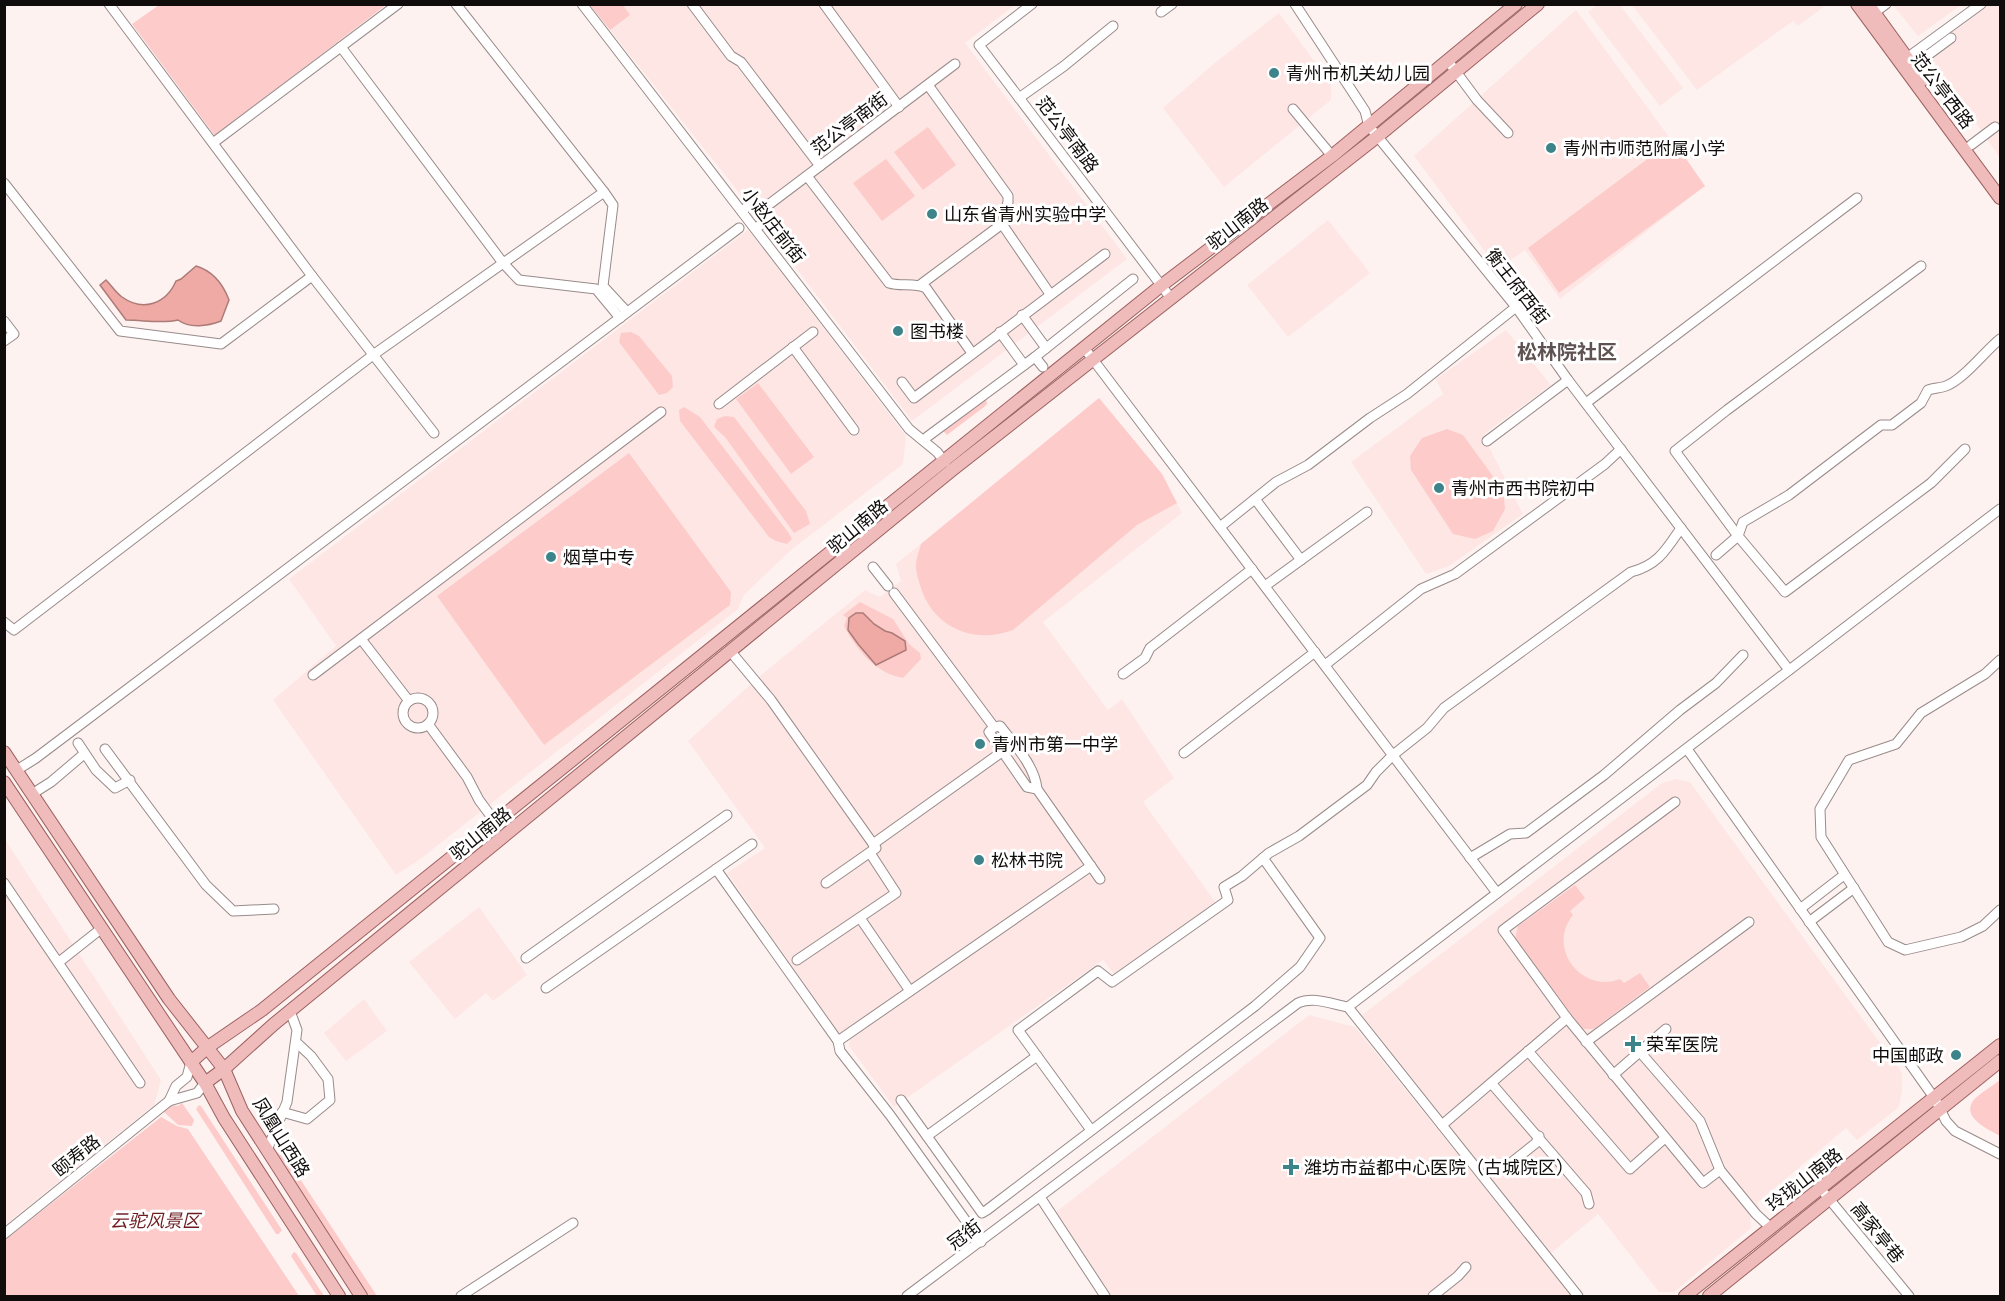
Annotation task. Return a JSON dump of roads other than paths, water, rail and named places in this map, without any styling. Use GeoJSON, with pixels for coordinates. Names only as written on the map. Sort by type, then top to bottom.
{"type":"FeatureCollection","features":[{"type":"Feature","properties":{"kind":"main road","name":"驼山南路"},"geometry":{"type":"LineString","coordinates":[[205,1083],[952,470],[1089,353],[1162,285],[1332,156],[1516,4]]}},
{"type":"Feature","properties":{"kind":"main road","name":"驼山南路"},"geometry":{"type":"LineString","coordinates":[[190,1062],[261,1010],[945,462],[1089,353],[1170,297],[1378,136],[1538,4]]}},
{"type":"Feature","properties":{"kind":"main road","name":"范公亭西路"},"geometry":{"type":"LineString","coordinates":[[1857,4],[2001,198]]}},
{"type":"Feature","properties":{"kind":"main road","name":"范公亭西路"},"geometry":{"type":"LineString","coordinates":[[1871,9],[2001,185]]}},
{"type":"Feature","properties":{"kind":"main road","name":"凤凰山西路"},"geometry":{"type":"LineString","coordinates":[[4,752],[169,999],[224,1069],[242,1111],[361,1296]]}},
{"type":"Feature","properties":{"kind":"main road","name":"凤凰山西路"},"geometry":{"type":"LineString","coordinates":[[4,782],[205,1083],[339,1296]]}},
{"type":"Feature","properties":{"kind":"main road"},"geometry":{"type":"LineString","coordinates":[[1938,1104],[1951,1083],[2001,1045]]}},
{"type":"Feature","properties":{"kind":"main road"},"geometry":{"type":"LineString","coordinates":[[1938,1104],[2001,1061]]}},
{"type":"Feature","properties":{"kind":"main road","name":"玲珑山南路"},"geometry":{"type":"LineString","coordinates":[[1685,1296],[1821,1188],[1938,1104]]}},
{"type":"Feature","properties":{"kind":"main road","name":"玲珑山南路"},"geometry":{"type":"LineString","coordinates":[[1708,1296],[1830,1199],[1938,1104]]}},
{"type":"Feature","properties":{"kind":"street"},"geometry":{"type":"LineString","coordinates":[[109,4],[312,276],[434,433]]}},
{"type":"Feature","properties":{"kind":"street"},"geometry":{"type":"LineString","coordinates":[[213,143],[398,4]]}},
{"type":"Feature","properties":{"kind":"street"},"geometry":{"type":"LineString","coordinates":[[456,4],[613,205],[603,286],[623,315]]}},
{"type":"Feature","properties":{"kind":"street","name":"小赵庄前街"},"geometry":{"type":"LineString","coordinates":[[582,4],[909,429],[937,452],[945,462]]}},
{"type":"Feature","properties":{"kind":"street"},"geometry":{"type":"LineString","coordinates":[[692,4],[731,56],[741,62],[820,166]]}},
{"type":"Feature","properties":{"kind":"street"},"geometry":{"type":"LineString","coordinates":[[824,4],[899,106]]}},
{"type":"Feature","properties":{"kind":"street","name":"范公亭南路"},"geometry":{"type":"LineString","coordinates":[[1032,4],[979,45],[1170,297]]}},
{"type":"Feature","properties":{"kind":"street"},"geometry":{"type":"LineString","coordinates":[[1161,12],[1172,4]]}},
{"type":"Feature","properties":{"kind":"street","name":"衡王府西街"},"geometry":{"type":"LineString","coordinates":[[1295,4],[1365,111],[1369,126],[1516,307],[1568,380],[1789,670]]}},
{"type":"Feature","properties":{"kind":"street"},"geometry":{"type":"LineString","coordinates":[[1871,9],[1886,4]]}},
{"type":"Feature","properties":{"kind":"street"},"geometry":{"type":"LineString","coordinates":[[1910,62],[1982,4]]}},
{"type":"Feature","properties":{"kind":"street"},"geometry":{"type":"LineString","coordinates":[[1019,98],[1064,66],[1113,26]]}},
{"type":"Feature","properties":{"kind":"street"},"geometry":{"type":"LineString","coordinates":[[1910,62],[1951,38]]}},
{"type":"Feature","properties":{"kind":"street"},"geometry":{"type":"LineString","coordinates":[[341,47],[503,263],[519,280],[596,289],[623,315]]}},
{"type":"Feature","properties":{"kind":"street"},"geometry":{"type":"LineString","coordinates":[[1448,61],[1477,100],[1508,133]]}},
{"type":"Feature","properties":{"kind":"street","name":"范公亭南街"},"geometry":{"type":"LineString","coordinates":[[763,209],[955,64]]}},
{"type":"Feature","properties":{"kind":"street"},"geometry":{"type":"LineString","coordinates":[[920,285],[1002,224],[1008,202],[1008,196],[928,85]]}},
{"type":"Feature","properties":{"kind":"street"},"geometry":{"type":"LineString","coordinates":[[1293,109],[1332,156]]}},
{"type":"Feature","properties":{"kind":"street"},"geometry":{"type":"LineString","coordinates":[[1971,145],[1995,127]]}},
{"type":"Feature","properties":{"kind":"street"},"geometry":{"type":"LineString","coordinates":[[807,176],[889,283],[920,285],[926,288],[972,353]]}},
{"type":"Feature","properties":{"kind":"street"},"geometry":{"type":"LineString","coordinates":[[4,183],[120,331],[221,344],[312,276]]}},
{"type":"Feature","properties":{"kind":"street"},"geometry":{"type":"LineString","coordinates":[[4,622],[14,630],[373,355],[603,192]]}},
{"type":"Feature","properties":{"kind":"street"},"geometry":{"type":"LineString","coordinates":[[1586,403],[1857,198]]}},
{"type":"Feature","properties":{"kind":"street"},"geometry":{"type":"LineString","coordinates":[[742,211],[752,203],[763,209],[767,215],[766,221],[756,228]]}},
{"type":"Feature","properties":{"kind":"street"},"geometry":{"type":"LineString","coordinates":[[1002,224],[1050,294]]}},
{"type":"Feature","properties":{"kind":"street"},"geometry":{"type":"LineString","coordinates":[[17,770],[36,758],[739,228]]}},
{"type":"Feature","properties":{"kind":"street"},"geometry":{"type":"LineString","coordinates":[[902,382],[914,398],[1105,254]]}},
{"type":"Feature","properties":{"kind":"street"},"geometry":{"type":"LineString","coordinates":[[1921,266],[1675,451],[1738,536],[1785,592],[1930,483],[1965,449]]}},
{"type":"Feature","properties":{"kind":"street"},"geometry":{"type":"LineString","coordinates":[[927,437],[1035,357],[1133,279]]}},
{"type":"Feature","properties":{"kind":"street"},"geometry":{"type":"LineString","coordinates":[[1220,527],[1276,482],[1308,465],[1370,418],[1407,394],[1516,307]]}},
{"type":"Feature","properties":{"kind":"street"},"geometry":{"type":"LineString","coordinates":[[1022,315],[1046,348]]}},
{"type":"Feature","properties":{"kind":"street"},"geometry":{"type":"LineString","coordinates":[[4,321],[14,334],[4,341]]}},
{"type":"Feature","properties":{"kind":"street"},"geometry":{"type":"LineString","coordinates":[[719,404],[813,332]]}},
{"type":"Feature","properties":{"kind":"street"},"geometry":{"type":"LineString","coordinates":[[1000,332],[1024,365]]}},
{"type":"Feature","properties":{"kind":"street"},"geometry":{"type":"LineString","coordinates":[[1716,555],[1738,536],[1743,522],[1789,495],[1881,425],[1892,425],[1921,403],[1928,390],[1948,385],[2001,339]]}},
{"type":"Feature","properties":{"kind":"street"},"geometry":{"type":"LineString","coordinates":[[793,347],[854,430]]}},
{"type":"Feature","properties":{"kind":"street"},"geometry":{"type":"LineString","coordinates":[[1089,353],[1497,893]]}},
{"type":"Feature","properties":{"kind":"street"},"geometry":{"type":"LineString","coordinates":[[1035,357],[1043,367]]}},
{"type":"Feature","properties":{"kind":"street"},"geometry":{"type":"LineString","coordinates":[[1487,441],[1568,380]]}},
{"type":"Feature","properties":{"kind":"street"},"geometry":{"type":"LineString","coordinates":[[313,675],[661,412]]}},
{"type":"Feature","properties":{"kind":"street"},"geometry":{"type":"LineString","coordinates":[[1325,665],[1421,590],[1455,574],[1605,464],[1621,449]]}},
{"type":"Feature","properties":{"kind":"street"},"geometry":{"type":"LineString","coordinates":[[1255,499],[1301,560]]}},
{"type":"Feature","properties":{"kind":"street"},"geometry":{"type":"LineString","coordinates":[[1578,1296],[1348,1007],[2001,509]]}},
{"type":"Feature","properties":{"kind":"street"},"geometry":{"type":"LineString","coordinates":[[1265,586],[1367,512]]}},
{"type":"Feature","properties":{"kind":"street"},"geometry":{"type":"LineString","coordinates":[[1091,1130],[1018,1030],[1098,971],[1112,982],[1228,900],[1224,886],[1299,836],[1367,785],[1392,755],[1427,728],[1444,708],[1517,653],[1631,572],[1659,560],[1681,528]]}},
{"type":"Feature","properties":{"kind":"street"},"geometry":{"type":"LineString","coordinates":[[873,567],[994,727]]}},
{"type":"Feature","properties":{"kind":"street"},"geometry":{"type":"LineString","coordinates":[[1124,674],[1145,658],[1150,648],[1252,569]]}},
{"type":"Feature","properties":{"kind":"street"},"geometry":{"type":"LineString","coordinates":[[361,639],[408,701]]}},
{"type":"Feature","properties":{"kind":"street"},"geometry":{"type":"LineString","coordinates":[[731,652],[771,700],[871,848],[896,893],[797,960]]}},
{"type":"Feature","properties":{"kind":"street"},"geometry":{"type":"LineString","coordinates":[[1184,753],[1315,652]]}},
{"type":"Feature","properties":{"kind":"street"},"geometry":{"type":"LineString","coordinates":[[1470,858],[1510,834],[1526,833],[1604,774],[1716,683],[1743,655]]}},
{"type":"Feature","properties":{"kind":"street"},"geometry":{"type":"LineString","coordinates":[[2001,660],[1985,674],[1921,713],[1896,744],[1849,760],[1820,809],[1821,837],[1888,942],[1905,950],[1961,937],[1983,926],[2001,910]]}},
{"type":"Feature","properties":{"kind":"street"},"geometry":{"type":"LineString","coordinates":[[421,698],[429,702],[433,716],[428,724],[418,728],[406,721],[403,711],[408,701],[421,698]]}},
{"type":"Feature","properties":{"kind":"street"},"geometry":{"type":"LineString","coordinates":[[428,724],[467,777],[478,800],[496,823]]}},
{"type":"Feature","properties":{"kind":"street"},"geometry":{"type":"LineString","coordinates":[[1037,789],[1027,788],[1002,752],[989,732],[994,727],[1000,726],[1013,744],[1036,778],[1037,789],[1100,879]]}},
{"type":"Feature","properties":{"kind":"street"},"geometry":{"type":"LineString","coordinates":[[78,743],[96,770],[116,788],[130,780]]}},
{"type":"Feature","properties":{"kind":"street"},"geometry":{"type":"LineString","coordinates":[[826,884],[871,848],[1013,744]]}},
{"type":"Feature","properties":{"kind":"street"},"geometry":{"type":"LineString","coordinates":[[105,749],[206,885],[233,910],[274,909]]}},
{"type":"Feature","properties":{"kind":"street"},"geometry":{"type":"LineString","coordinates":[[1687,749],[1938,1104],[1946,1121],[1955,1131],[2001,1154]]}},
{"type":"Feature","properties":{"kind":"street"},"geometry":{"type":"LineString","coordinates":[[32,794],[51,782],[84,754]]}},
{"type":"Feature","properties":{"kind":"street"},"geometry":{"type":"LineString","coordinates":[[1675,802],[1503,930],[1567,1018],[1703,1183],[1720,1170]]}},
{"type":"Feature","properties":{"kind":"street"},"geometry":{"type":"LineString","coordinates":[[526,958],[727,815]]}},
{"type":"Feature","properties":{"kind":"street"},"geometry":{"type":"LineString","coordinates":[[546,988],[752,844]]}},
{"type":"Feature","properties":{"kind":"street"},"geometry":{"type":"LineString","coordinates":[[901,1100],[982,1213],[1256,1006],[1300,967],[1320,938],[1263,858]]}},
{"type":"Feature","properties":{"kind":"street"},"geometry":{"type":"LineString","coordinates":[[838,1041],[1091,866]]}},
{"type":"Feature","properties":{"kind":"street"},"geometry":{"type":"LineString","coordinates":[[716,869],[838,1041],[840,1051],[890,1115],[981,1242]]}},
{"type":"Feature","properties":{"kind":"street"},"geometry":{"type":"LineString","coordinates":[[1800,909],[1844,875]]}},
{"type":"Feature","properties":{"kind":"street"},"geometry":{"type":"LineString","coordinates":[[4,883],[140,1083]]}},
{"type":"Feature","properties":{"kind":"street"},"geometry":{"type":"LineString","coordinates":[[1809,922],[1854,888]]}},
{"type":"Feature","properties":{"kind":"street"},"geometry":{"type":"LineString","coordinates":[[860,918],[910,991]]}},
{"type":"Feature","properties":{"kind":"street"},"geometry":{"type":"LineString","coordinates":[[1587,1042],[1749,922]]}},
{"type":"Feature","properties":{"kind":"street"},"geometry":{"type":"LineString","coordinates":[[59,962],[102,928]]}},
{"type":"Feature","properties":{"kind":"street","name":"冠街"},"geometry":{"type":"LineString","coordinates":[[907,1296],[1298,1003],[1306,999],[1348,1007]]}},
{"type":"Feature","properties":{"kind":"street"},"geometry":{"type":"LineString","coordinates":[[267,1150],[287,1102],[297,1030],[290,1011]]}},
{"type":"Feature","properties":{"kind":"street"},"geometry":{"type":"LineString","coordinates":[[1442,1125],[1567,1018]]}},
{"type":"Feature","properties":{"kind":"street"},"geometry":{"type":"LineString","coordinates":[[1613,1075],[1666,1029]]}},
{"type":"Feature","properties":{"kind":"street"},"geometry":{"type":"LineString","coordinates":[[282,1112],[307,1119],[330,1100],[328,1079],[311,1056],[296,1042]]}},
{"type":"Feature","properties":{"kind":"street"},"geometry":{"type":"LineString","coordinates":[[1528,1051],[1630,1168],[1665,1138]]}},
{"type":"Feature","properties":{"kind":"street"},"geometry":{"type":"LineString","coordinates":[[1640,1052],[1700,1121],[1720,1170],[1756,1214],[1771,1228]]}},
{"type":"Feature","properties":{"kind":"street"},"geometry":{"type":"LineString","coordinates":[[927,1136],[1037,1056]]}},
{"type":"Feature","properties":{"kind":"street"},"geometry":{"type":"LineString","coordinates":[[169,1101],[176,1086],[187,1077],[190,1062]]}},
{"type":"Feature","properties":{"kind":"street"},"geometry":{"type":"LineString","coordinates":[[169,1101],[197,1093],[205,1083]]}},
{"type":"Feature","properties":{"kind":"street"},"geometry":{"type":"LineString","coordinates":[[1492,1084],[1586,1193],[1589,1204]]}},
{"type":"Feature","properties":{"kind":"street","name":"颐寿路"},"geometry":{"type":"LineString","coordinates":[[4,1234],[169,1101]]}},
{"type":"Feature","properties":{"kind":"street"},"geometry":{"type":"LineString","coordinates":[[1512,1162],[1536,1143],[1539,1137]]}},
{"type":"Feature","properties":{"kind":"street","name":"高家亭巷"},"geometry":{"type":"LineString","coordinates":[[1821,1188],[1909,1296]]}},
{"type":"Feature","properties":{"kind":"street"},"geometry":{"type":"LineString","coordinates":[[1040,1197],[1105,1296]]}},
{"type":"Feature","properties":{"kind":"street"},"geometry":{"type":"LineString","coordinates":[[461,1296],[573,1223]]}},
{"type":"Feature","properties":{"kind":"street"},"geometry":{"type":"LineString","coordinates":[[1433,1296],[1466,1267]]}},
{"type":"Feature","properties":{"kind":"place","name":"青州市机关幼儿园"},"geometry":{"type":"Point","coordinates":[1274,73]}},
{"type":"Feature","properties":{"kind":"place","name":"青州市师范附属小学"},"geometry":{"type":"Point","coordinates":[1551,148]}},
{"type":"Feature","properties":{"kind":"place","name":"山东省青州实验中学"},"geometry":{"type":"Point","coordinates":[932,214]}},
{"type":"Feature","properties":{"kind":"place","name":"图书楼"},"geometry":{"type":"Point","coordinates":[898,331]}},
{"type":"Feature","properties":{"kind":"place","name":"青州市西书院初中"},"geometry":{"type":"Point","coordinates":[1439,488]}},
{"type":"Feature","properties":{"kind":"place","name":"烟草中专"},"geometry":{"type":"Point","coordinates":[551,557]}},
{"type":"Feature","properties":{"kind":"place","name":"青州市第一中学"},"geometry":{"type":"Point","coordinates":[980,744]}},
{"type":"Feature","properties":{"kind":"place","name":"松林书院"},"geometry":{"type":"Point","coordinates":[979,860]}},
{"type":"Feature","properties":{"kind":"place","name":"荣军医院"},"geometry":{"type":"Point","coordinates":[1633,1044]}},
{"type":"Feature","properties":{"kind":"place","name":"中国邮政"},"geometry":{"type":"Point","coordinates":[1956,1055]}},
{"type":"Feature","properties":{"kind":"place","name":"潍坊市益都中心医院（古城院区）"},"geometry":{"type":"Point","coordinates":[1291,1167]}},
{"type":"Feature","properties":{"kind":"district","name":"松林院社区"},"geometry":{"type":"Point","coordinates":[1567,350]}},
{"type":"Feature","properties":{"kind":"park label","name":"云驼风景区"},"geometry":{"type":"Point","coordinates":[155,1220]}}]}
